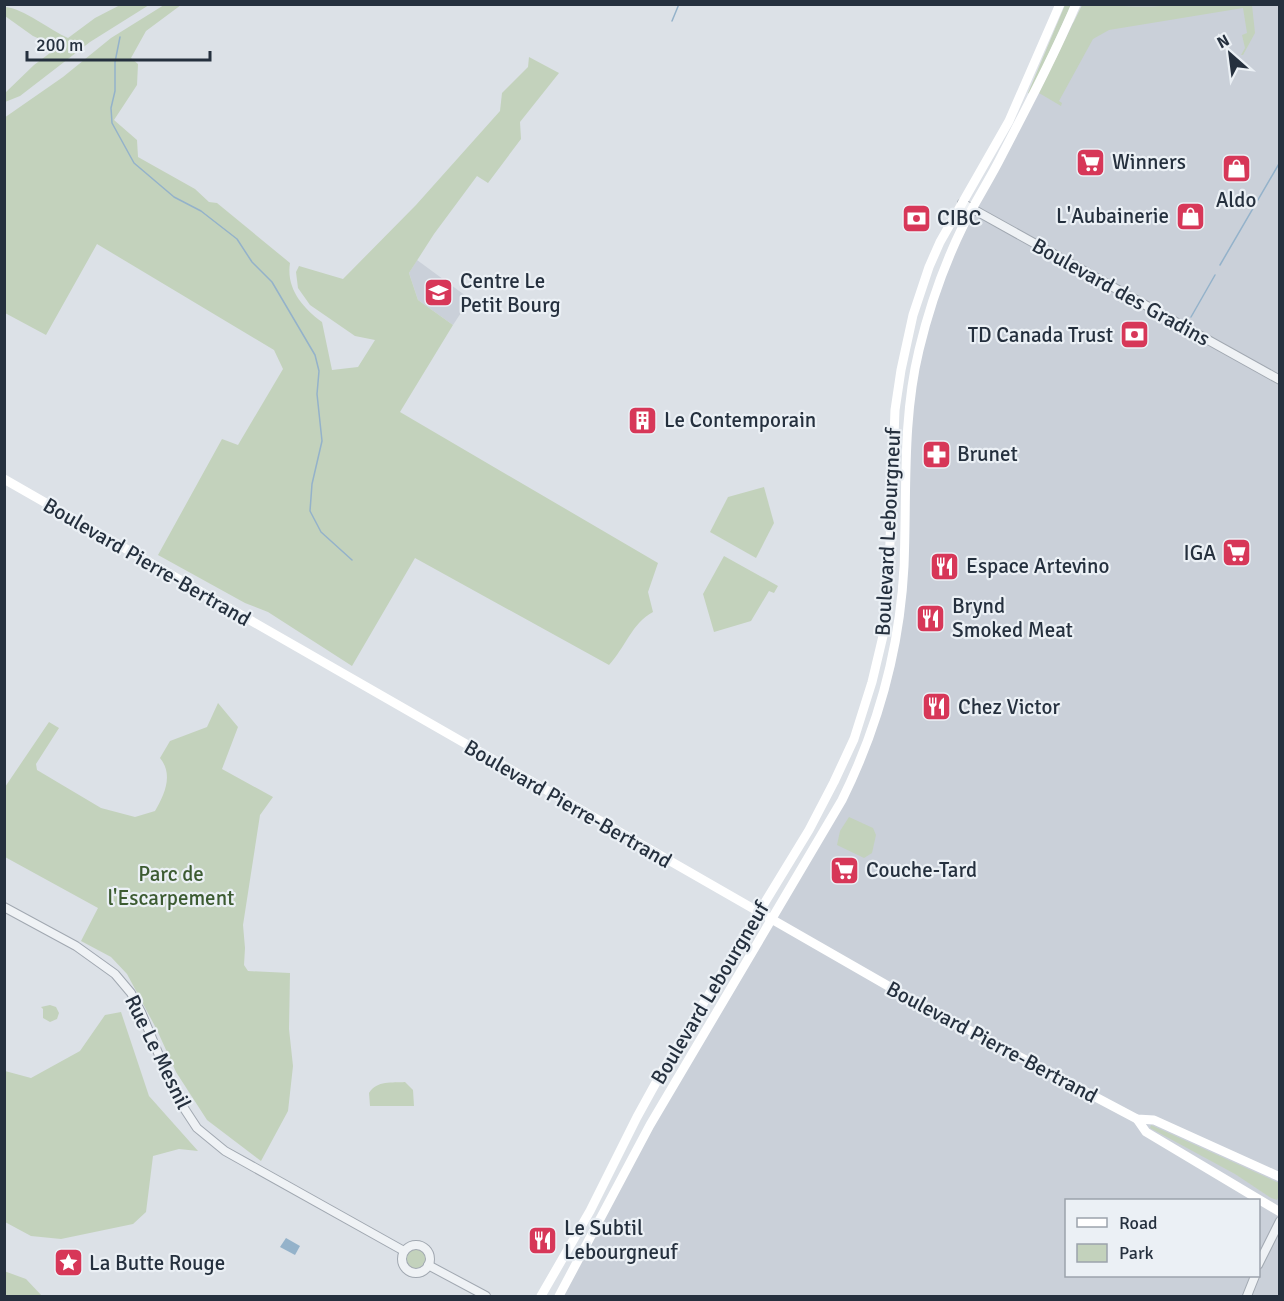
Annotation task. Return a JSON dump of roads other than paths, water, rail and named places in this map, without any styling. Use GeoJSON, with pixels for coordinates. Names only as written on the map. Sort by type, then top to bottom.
{"type":"FeatureCollection","features":[{"type":"Feature","properties":{"kind":"main road","name":"Boulevard Lebourgneuf"},"geometry":{"type":"LineString","coordinates":[[541,1296],[590,1211],[653,1088],[809,830],[854,738],[872,682],[883,636],[887,604],[894,432],[901,370],[913,315],[928,267],[1009,121],[1060,4]]}},
{"type":"Feature","properties":{"kind":"main road","name":"Boulevard Lebourgneuf"},"geometry":{"type":"LineString","coordinates":[[559,1296],[650,1125],[842,800],[861,760],[879,708],[896,637],[902,592],[907,423],[918,354],[942,277],[958,237],[1037,88],[1076,4]]}},
{"type":"Feature","properties":{"kind":"main road","name":"Boulevard Pierre-Bertrand"},"geometry":{"type":"LineString","coordinates":[[4,479],[921,1005],[1137,1119],[1154,1120],[1280,1177]]}},
{"type":"Feature","properties":{"kind":"main road","name":"Boulevard Pierre-Bertrand"},"geometry":{"type":"LineString","coordinates":[[1137,1119],[1146,1132],[1258,1199]]}},
{"type":"Feature","properties":{"kind":"main road","name":"Boulevard Pierre-Bertrand"},"geometry":{"type":"LineString","coordinates":[[1260,1200],[1280,1212]]}},
{"type":"Feature","properties":{"kind":"street","name":"Boulevard des Gradins"},"geometry":{"type":"LineString","coordinates":[[962,203],[1280,380]]}},
{"type":"Feature","properties":{"kind":"street","name":"Rue Le Mesnil"},"geometry":{"type":"LineString","coordinates":[[4,907],[76,946],[115,974],[131,993],[176,1096],[197,1128],[225,1151],[404,1251]]}},
{"type":"Feature","properties":{"kind":"street"},"geometry":{"type":"LineString","coordinates":[[1260,1261],[1280,1221]]}},
{"type":"Feature","properties":{"kind":"street"},"geometry":{"type":"LineString","coordinates":[[414,1245],[424,1247],[430,1256],[428,1265],[420,1272],[410,1272],[402,1262],[404,1251],[414,1245]]}},
{"type":"Feature","properties":{"kind":"street"},"geometry":{"type":"LineString","coordinates":[[428,1265],[486,1296]]}},
{"type":"Feature","properties":{"kind":"street"},"geometry":{"type":"LineString","coordinates":[[1247,1296],[1254,1277]]}},
{"type":"Feature","properties":{"kind":"water"},"geometry":{"type":"Polygon","coordinates":[[[286,1238],[300,1246],[295,1255],[280,1247],[286,1238]]]}},
{"type":"Feature","properties":{"kind":"waterway"},"geometry":{"type":"LineString","coordinates":[[672,21],[679,4]]}},
{"type":"Feature","properties":{"kind":"waterway"},"geometry":{"type":"LineString","coordinates":[[120,37],[115,62],[112,123],[134,163],[174,197],[201,211],[237,239],[252,262],[272,282],[315,355],[319,371],[317,394],[322,441],[312,484],[310,511],[321,532],[352,560]]}},
{"type":"Feature","properties":{"kind":"waterway"},"geometry":{"type":"LineString","coordinates":[[1220,265],[1280,162]]}},
{"type":"Feature","properties":{"kind":"waterway"},"geometry":{"type":"LineString","coordinates":[[1191,317],[1215,275]]}},
{"type":"Feature","properties":{"kind":"place","name":"Winners"},"geometry":{"type":"Point","coordinates":[1091,162]}},
{"type":"Feature","properties":{"kind":"place","name":"Aldo"},"geometry":{"type":"Point","coordinates":[1236,169]}},
{"type":"Feature","properties":{"kind":"place","name":"L'Aubainerie"},"geometry":{"type":"Point","coordinates":[1190,216]}},
{"type":"Feature","properties":{"kind":"place","name":"CIBC"},"geometry":{"type":"Point","coordinates":[916,218]}},
{"type":"Feature","properties":{"kind":"place","name":"Centre Le Petit Bourg"},"geometry":{"type":"Point","coordinates":[439,293]}},
{"type":"Feature","properties":{"kind":"place","name":"TD Canada Trust"},"geometry":{"type":"Point","coordinates":[1134,335]}},
{"type":"Feature","properties":{"kind":"place","name":"Le Contemporain"},"geometry":{"type":"Point","coordinates":[643,420]}},
{"type":"Feature","properties":{"kind":"place","name":"Brunet"},"geometry":{"type":"Point","coordinates":[936,454]}},
{"type":"Feature","properties":{"kind":"place","name":"IGA"},"geometry":{"type":"Point","coordinates":[1237,553]}},
{"type":"Feature","properties":{"kind":"place","name":"Espace Artevino"},"geometry":{"type":"Point","coordinates":[945,566]}},
{"type":"Feature","properties":{"kind":"place","name":"Brynd Smoked Meat"},"geometry":{"type":"Point","coordinates":[931,618]}},
{"type":"Feature","properties":{"kind":"place","name":"Chez Victor"},"geometry":{"type":"Point","coordinates":[937,707]}},
{"type":"Feature","properties":{"kind":"place","name":"Couche-Tard"},"geometry":{"type":"Point","coordinates":[845,870]}},
{"type":"Feature","properties":{"kind":"place","name":"Le Subtil Lebourgneuf"},"geometry":{"type":"Point","coordinates":[543,1240]}},
{"type":"Feature","properties":{"kind":"place","name":"La Butte Rouge"},"geometry":{"type":"Point","coordinates":[68,1263]}},
{"type":"Feature","properties":{"kind":"park label","name":"Parc de l'Escarpement"},"geometry":{"type":"Point","coordinates":[171,886]}}]}
